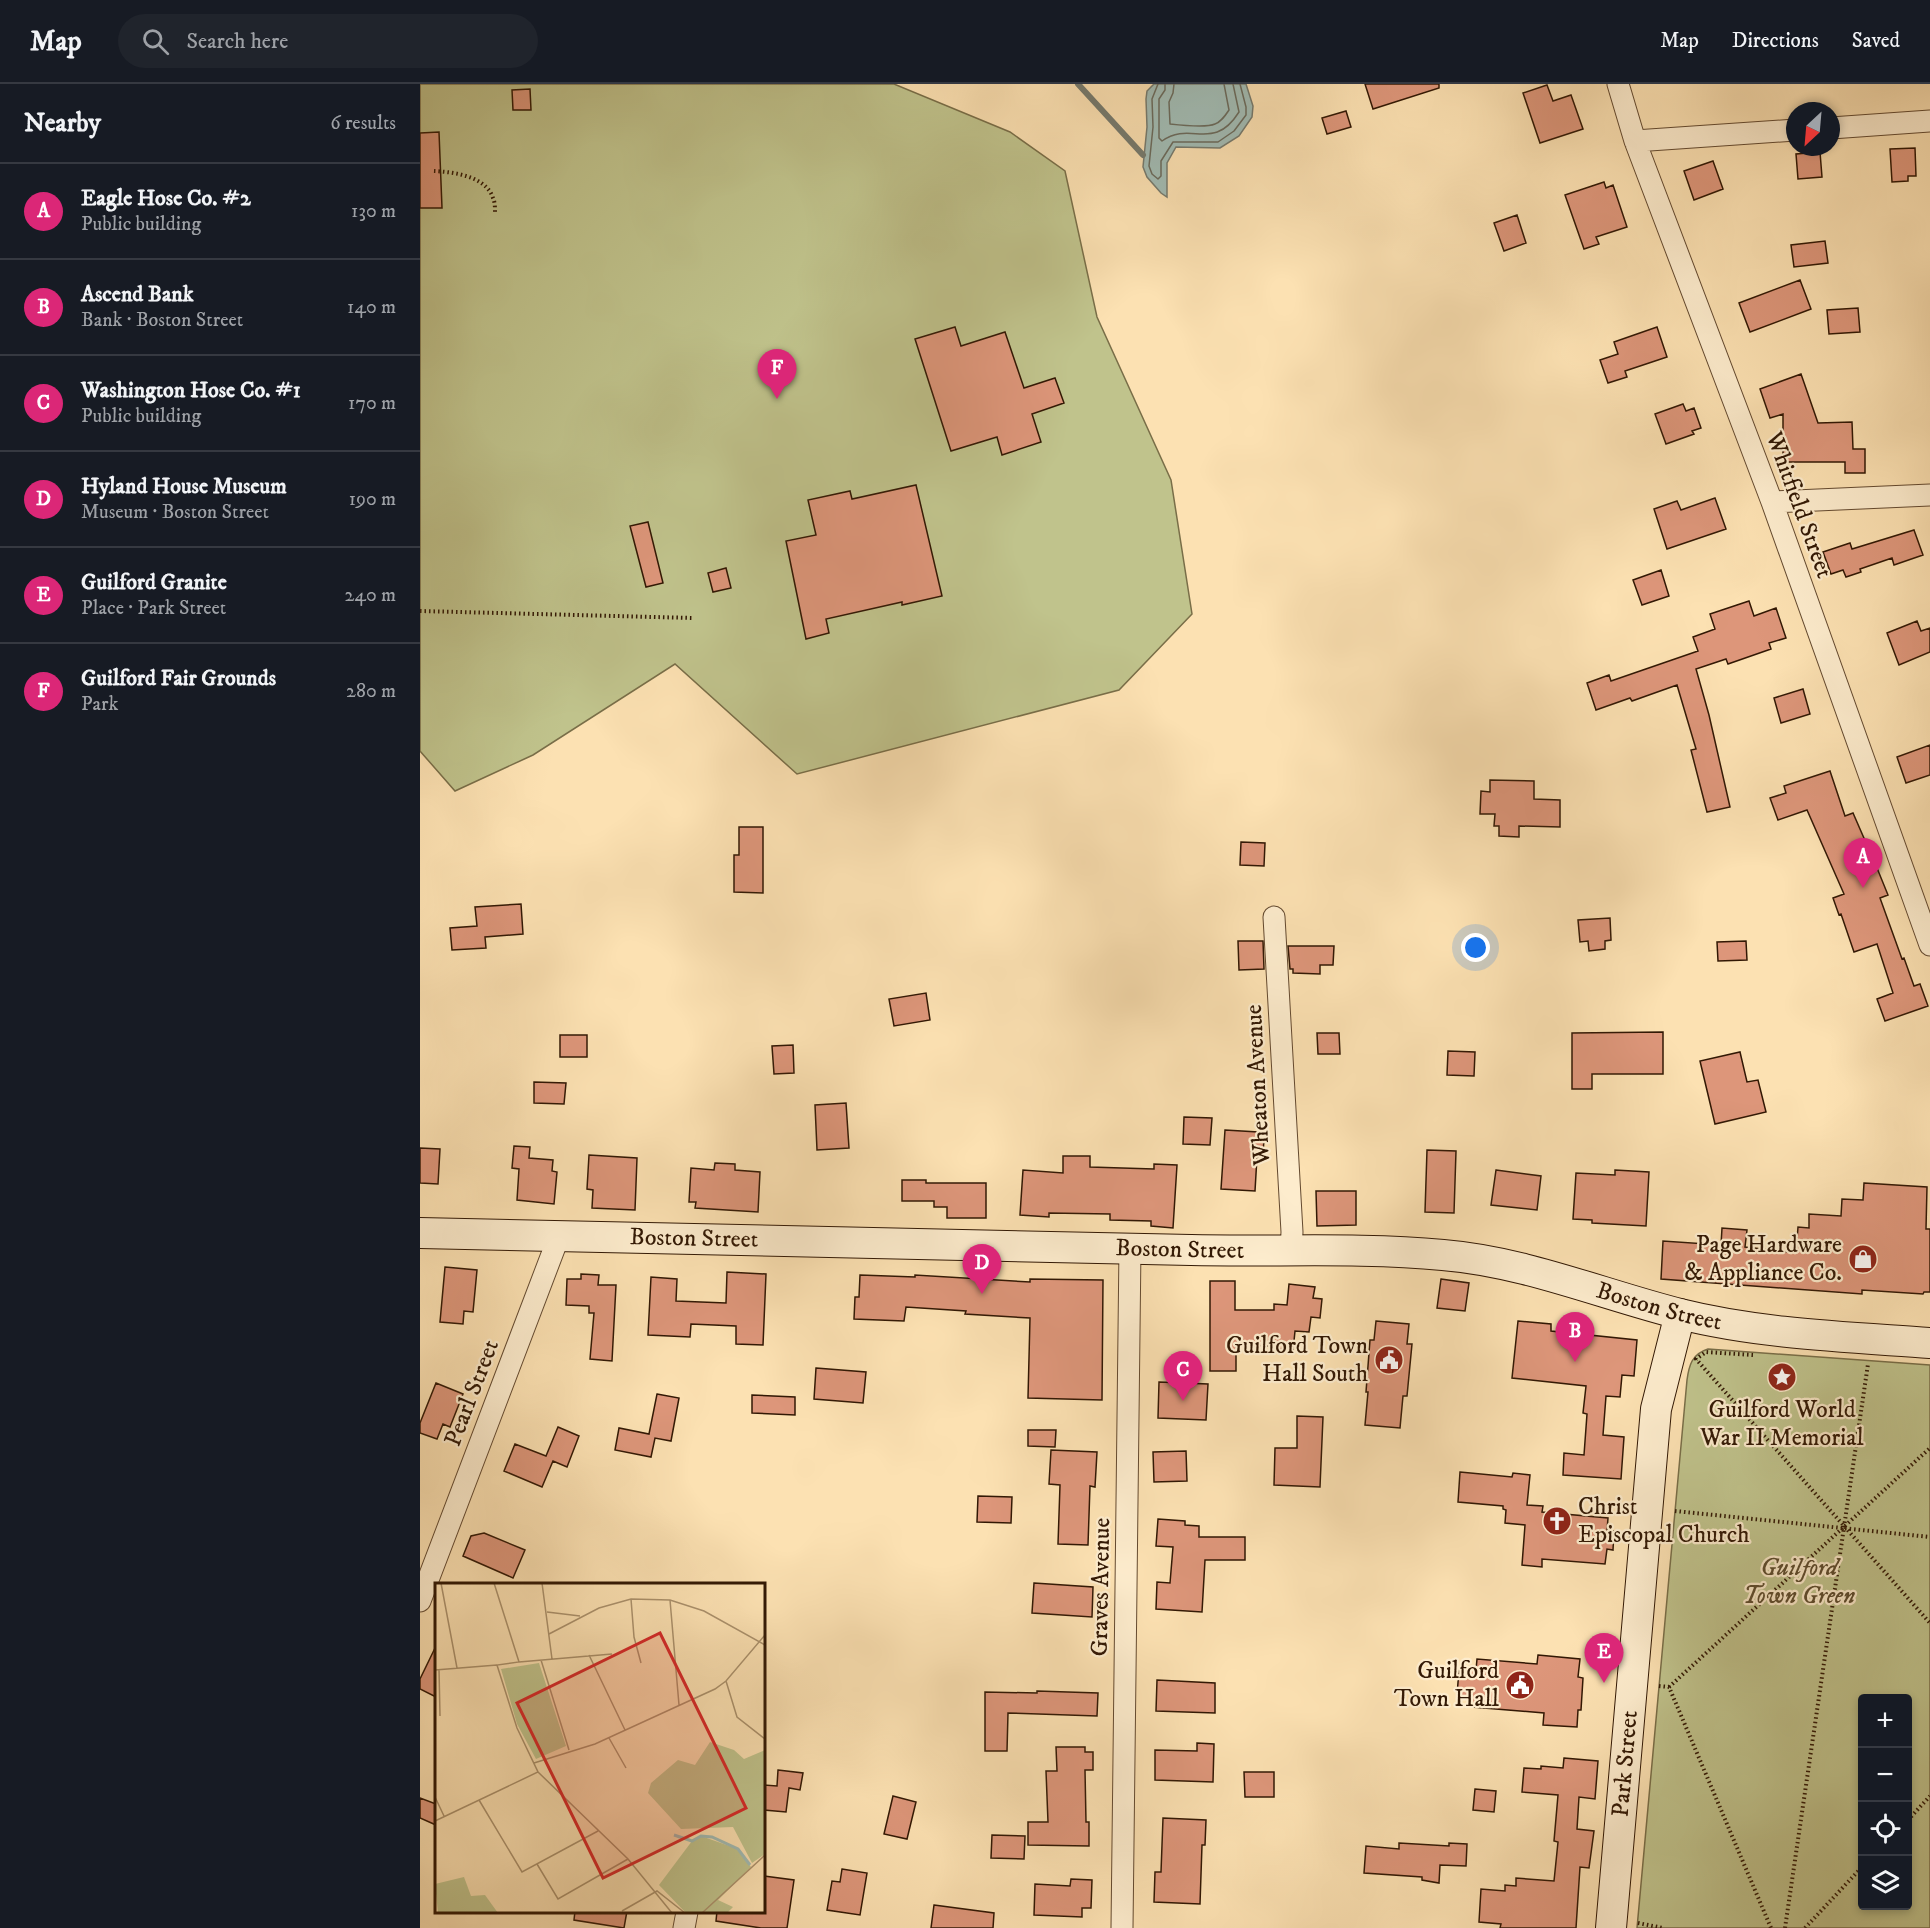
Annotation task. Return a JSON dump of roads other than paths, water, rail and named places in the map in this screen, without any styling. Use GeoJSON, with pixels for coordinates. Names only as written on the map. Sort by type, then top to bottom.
{"type":"FeatureCollection","features":[{"type":"Feature","properties":{"kind":"main road","name":"Boston Street"},"geometry":{"type":"LineString","coordinates":[[420,1233],[1442,1254],[1534,1270],[1680,1314],[1715,1322],[1930,1343]]}},
{"type":"Feature","properties":{"kind":"main road","name":"Park Street"},"geometry":{"type":"LineString","coordinates":[[1624,1925],[1656,1409],[1680,1314]]}},
{"type":"Feature","properties":{"kind":"street","name":"Whitfield Street"},"geometry":{"type":"LineString","coordinates":[[1618,84],[1635,141],[1772,502],[1930,945]]}},
{"type":"Feature","properties":{"kind":"street"},"geometry":{"type":"LineString","coordinates":[[1840,127],[1930,121]]}},
{"type":"Feature","properties":{"kind":"street"},"geometry":{"type":"LineString","coordinates":[[1635,141],[1786,131]]}},
{"type":"Feature","properties":{"kind":"street"},"geometry":{"type":"LineString","coordinates":[[1772,502],[1930,495]]}},
{"type":"Feature","properties":{"kind":"street","name":"Wheaton Avenue"},"geometry":{"type":"LineString","coordinates":[[1274,917],[1292,1232],[1291,1250]]}},
{"type":"Feature","properties":{"kind":"street","name":"Pearl Street"},"geometry":{"type":"LineString","coordinates":[[420,1601],[559,1236]]}},
{"type":"Feature","properties":{"kind":"street","name":"Graves Avenue"},"geometry":{"type":"LineString","coordinates":[[1122,1928],[1130,1247]]}},
{"type":"Feature","properties":{"kind":"street"},"geometry":{"type":"LineString","coordinates":[[684,1928],[687,1913]]}},
{"type":"Feature","properties":{"kind":"water"},"geometry":{"type":"Polygon","coordinates":[[[1154,84],[1246,84],[1253,106],[1252,117],[1239,136],[1220,148],[1176,147],[1167,163],[1167,197],[1147,177],[1143,167],[1147,127],[1147,91],[1154,84]]]}},
{"type":"Feature","properties":{"kind":"waterway"},"geometry":{"type":"LineString","coordinates":[[1078,84],[1143,155]]}},
{"type":"Feature","properties":{"kind":"place","name":"Guilford Fair Grounds"},"geometry":{"type":"Point","coordinates":[777,399]}},
{"type":"Feature","properties":{"kind":"place","name":"Eagle Hose Co. #2"},"geometry":{"type":"Point","coordinates":[1863,888]}},
{"type":"Feature","properties":{"kind":"place","name":"Page Hardware & Appliance Co."},"geometry":{"type":"Point","coordinates":[1863,1259]}},
{"type":"Feature","properties":{"kind":"place","name":"Hyland House Museum"},"geometry":{"type":"Point","coordinates":[982,1294]}},
{"type":"Feature","properties":{"kind":"place","name":"Guilford Town Hall South"},"geometry":{"type":"Point","coordinates":[1389,1360]}},
{"type":"Feature","properties":{"kind":"place","name":"Ascend Bank"},"geometry":{"type":"Point","coordinates":[1575,1362]}},
{"type":"Feature","properties":{"kind":"place","name":"Guilford World War II Memorial"},"geometry":{"type":"Point","coordinates":[1782,1377]}},
{"type":"Feature","properties":{"kind":"place","name":"Washington Hose Co. #1"},"geometry":{"type":"Point","coordinates":[1183,1401]}},
{"type":"Feature","properties":{"kind":"place","name":"Christ Episcopal Church"},"geometry":{"type":"Point","coordinates":[1557,1521]}},
{"type":"Feature","properties":{"kind":"place","name":"Guilford Granite"},"geometry":{"type":"Point","coordinates":[1604,1683]}},
{"type":"Feature","properties":{"kind":"place","name":"Guilford Town Hall"},"geometry":{"type":"Point","coordinates":[1520,1685]}},
{"type":"Feature","properties":{"kind":"park label","name":"Guilford Town Green"},"geometry":{"type":"Point","coordinates":[1799,1582]}}]}
